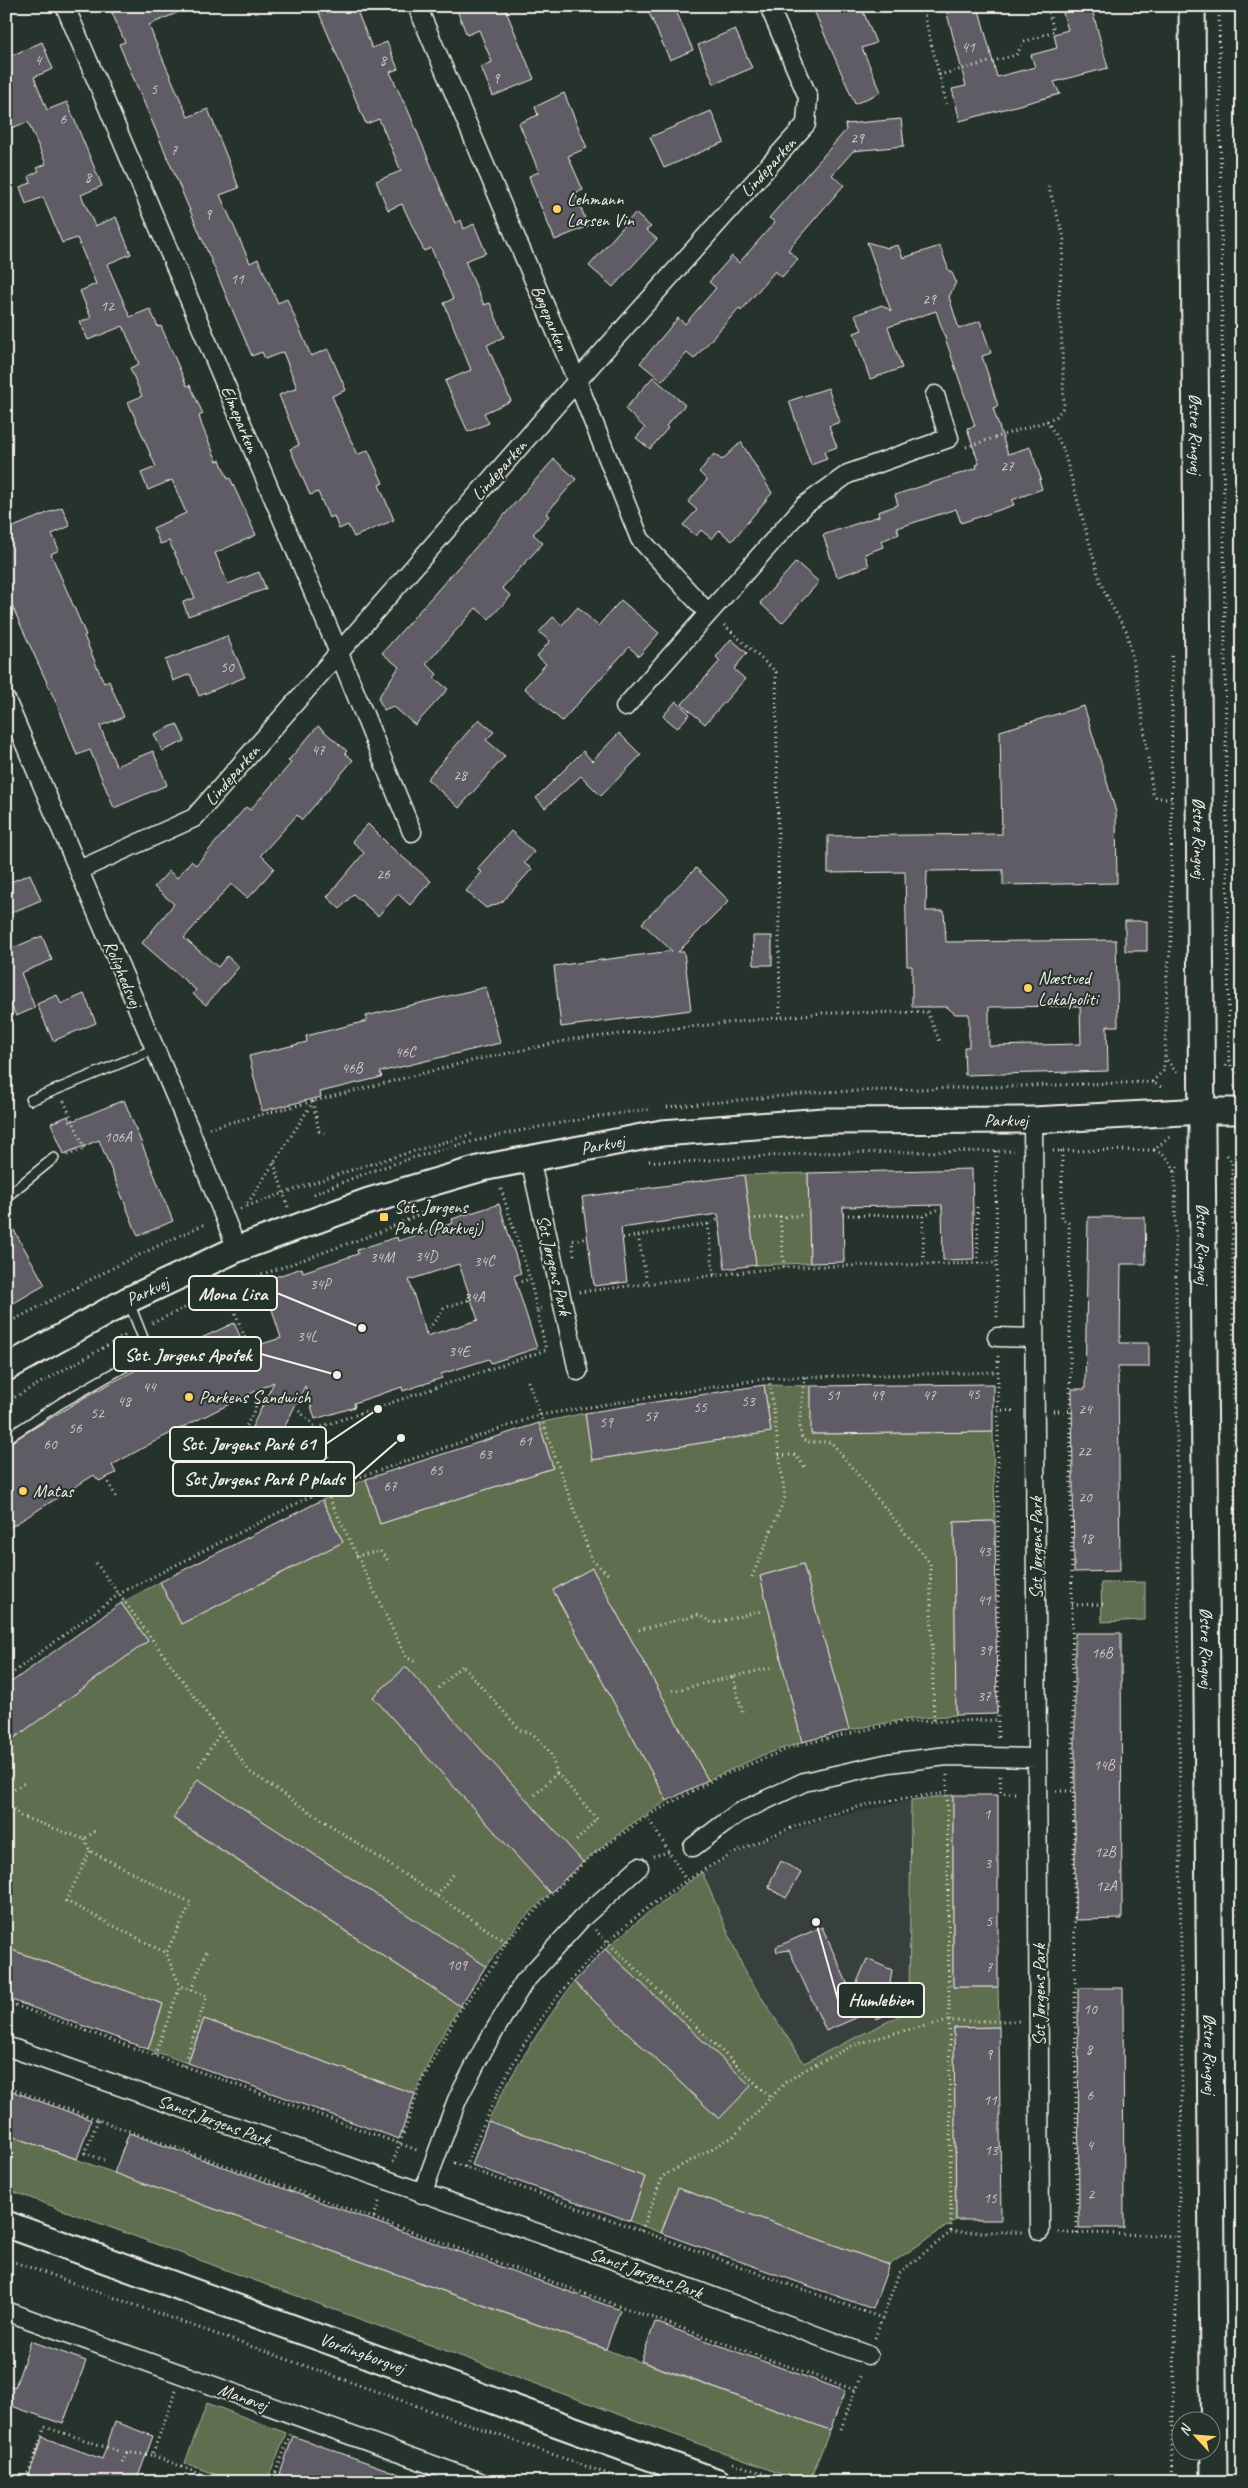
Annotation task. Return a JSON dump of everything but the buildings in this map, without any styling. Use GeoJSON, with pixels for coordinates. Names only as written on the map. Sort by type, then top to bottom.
{"type":"FeatureCollection","features":[{"type":"Feature","properties":{"kind":"street","name":"Elmeparken"},"geometry":{"type":"LineString","coordinates":[[65,6],[339,653],[412,832]]}},
{"type":"Feature","properties":{"kind":"street","name":"Bøgeparken"},"geometry":{"type":"LineString","coordinates":[[417,6],[577,381],[640,539],[708,613]]}},
{"type":"Feature","properties":{"kind":"street","name":"Lindeparken"},"geometry":{"type":"LineString","coordinates":[[79,870],[194,818],[577,381],[806,124],[808,97],[770,6]]}},
{"type":"Feature","properties":{"kind":"street","name":"Østre Ringvej"},"geometry":{"type":"LineString","coordinates":[[1192,6],[1214,2482]]}},
{"type":"Feature","properties":{"kind":"street"},"geometry":{"type":"LineString","coordinates":[[625,707],[708,613],[813,500],[848,474],[949,438],[935,396]]}},
{"type":"Feature","properties":{"kind":"street","name":"Rolighedsvej"},"geometry":{"type":"LineString","coordinates":[[6,700],[191,1133],[237,1249]]}},
{"type":"Feature","properties":{"kind":"street","name":"Parkvej"},"geometry":{"type":"LineString","coordinates":[[8,1364],[128,1300],[237,1249],[369,1201],[482,1168],[533,1170],[662,1133],[824,1121],[1034,1120],[1203,1111],[1242,1112]]}},
{"type":"Feature","properties":{"kind":"street","name":"Sct Jørgens Park"},"geometry":{"type":"LineString","coordinates":[[1034,1120],[1040,2232]]}},
{"type":"Feature","properties":{"kind":"street","name":"Sct Jørgens Park"},"geometry":{"type":"LineString","coordinates":[[533,1170],[578,1371]]}},
{"type":"Feature","properties":{"kind":"street"},"geometry":{"type":"LineString","coordinates":[[997,1337],[1034,1338]]}},
{"type":"Feature","properties":{"kind":"street"},"geometry":{"type":"LineString","coordinates":[[693,1847],[738,1813],[804,1782],[889,1763],[947,1756],[1037,1758]]}},
{"type":"Feature","properties":{"kind":"street"},"geometry":{"type":"LineString","coordinates":[[422,2194],[457,2100],[484,2048],[524,1982],[582,1918],[639,1867]]}},
{"type":"Feature","properties":{"kind":"street","name":"Sanct Jørgens Park"},"geometry":{"type":"LineString","coordinates":[[6,2046],[634,2268],[868,2355]]}},
{"type":"Feature","properties":{"kind":"street","name":"Vordingborgvej"},"geometry":{"type":"LineString","coordinates":[[6,2224],[718,2482]]}},
{"type":"Feature","properties":{"kind":"street","name":"Manøvej"},"geometry":{"type":"LineString","coordinates":[[6,2311],[480,2482]]}},
{"type":"Feature","properties":{"kind":"lane"},"geometry":{"type":"LineString","coordinates":[[31,1100],[155,1049]]}},
{"type":"Feature","properties":{"kind":"lane"},"geometry":{"type":"LineString","coordinates":[[6,1197],[54,1158]]}},
{"type":"Feature","properties":{"kind":"lane"},"geometry":{"type":"LineString","coordinates":[[6,1439],[61,1403],[149,1353],[128,1300]]}},
{"type":"Feature","properties":{"kind":"path"},"geometry":{"type":"LineString","coordinates":[[922,6],[947,106]]}},
{"type":"Feature","properties":{"kind":"path"},"geometry":{"type":"LineString","coordinates":[[939,75],[1016,55],[1024,42],[1054,31],[1047,6]]}},
{"type":"Feature","properties":{"kind":"path"},"geometry":{"type":"LineString","coordinates":[[1219,6],[1229,1060],[1242,1076]]}},
{"type":"Feature","properties":{"kind":"path"},"geometry":{"type":"LineString","coordinates":[[949,438],[954,451],[1047,421],[1057,416],[1064,406],[1061,323],[1058,305],[1064,238],[1048,185]]}},
{"type":"Feature","properties":{"kind":"path"},"geometry":{"type":"LineString","coordinates":[[1047,421],[1063,448],[1100,581],[1127,632],[1138,684],[1152,794],[1157,798],[1172,798]]}},
{"type":"Feature","properties":{"kind":"path"},"geometry":{"type":"LineString","coordinates":[[708,613],[718,619],[776,672],[780,1017]]}},
{"type":"Feature","properties":{"kind":"path"},"geometry":{"type":"LineString","coordinates":[[191,1133],[471,1061],[574,1039],[822,1013],[927,1012],[941,1044]]}},
{"type":"Feature","properties":{"kind":"path"},"geometry":{"type":"LineString","coordinates":[[1152,1082],[1164,1070],[1166,1057]]}},
{"type":"Feature","properties":{"kind":"path"},"geometry":{"type":"LineString","coordinates":[[1220,1077],[1229,1060]]}},
{"type":"Feature","properties":{"kind":"path"},"geometry":{"type":"LineString","coordinates":[[54,1158],[85,1149],[59,1089]]}},
{"type":"Feature","properties":{"kind":"path"},"geometry":{"type":"LineString","coordinates":[[313,1102],[318,1131],[324,1133]]}},
{"type":"Feature","properties":{"kind":"path"},"geometry":{"type":"LineString","coordinates":[[246,1206],[313,1102]]}},
{"type":"Feature","properties":{"kind":"path"},"geometry":{"type":"LineString","coordinates":[[1154,1150],[1175,1133]]}},
{"type":"Feature","properties":{"kind":"path"},"geometry":{"type":"LineString","coordinates":[[6,1324],[128,1260],[223,1215],[284,1192],[357,1168],[472,1134]]}},
{"type":"Feature","properties":{"kind":"path"},"geometry":{"type":"LineString","coordinates":[[1223,1148],[1232,1163],[1238,1904],[1242,2008]]}},
{"type":"Feature","properties":{"kind":"path"},"geometry":{"type":"LineString","coordinates":[[646,1161],[682,1162],[812,1153],[1154,1150],[1164,1155],[1171,1162],[1175,1172],[1182,2095],[1171,2482]]}},
{"type":"Feature","properties":{"kind":"path"},"geometry":{"type":"LineString","coordinates":[[996,1151],[999,1757]]}},
{"type":"Feature","properties":{"kind":"path"},"geometry":{"type":"LineString","coordinates":[[1062,1151],[1062,1219],[1069,1223],[1077,2233]]}},
{"type":"Feature","properties":{"kind":"path"},"geometry":{"type":"LineString","coordinates":[[274,1163],[295,1228]]}},
{"type":"Feature","properties":{"kind":"path"},"geometry":{"type":"LineString","coordinates":[[1175,1172],[1179,1163]]}},
{"type":"Feature","properties":{"kind":"path"},"geometry":{"type":"LineString","coordinates":[[492,1191],[533,1170]]}},
{"type":"Feature","properties":{"kind":"path"},"geometry":{"type":"LineString","coordinates":[[501,1188],[530,1279]]}},
{"type":"Feature","properties":{"kind":"path"},"geometry":{"type":"LineString","coordinates":[[6,1402],[113,1340],[226,1290],[380,1232],[440,1206]]}},
{"type":"Feature","properties":{"kind":"path"},"geometry":{"type":"LineString","coordinates":[[977,1207],[978,1264]]}},
{"type":"Feature","properties":{"kind":"path"},"geometry":{"type":"LineString","coordinates":[[843,1215],[923,1216],[942,1208]]}},
{"type":"Feature","properties":{"kind":"path"},"geometry":{"type":"LineString","coordinates":[[750,1219],[805,1215]]}},
{"type":"Feature","properties":{"kind":"path"},"geometry":{"type":"LineString","coordinates":[[780,1216],[784,1266]]}},
{"type":"Feature","properties":{"kind":"path"},"geometry":{"type":"LineString","coordinates":[[923,1216],[924,1265]]}},
{"type":"Feature","properties":{"kind":"path"},"geometry":{"type":"LineString","coordinates":[[622,1238],[708,1224],[719,1219]]}},
{"type":"Feature","properties":{"kind":"path"},"geometry":{"type":"LineString","coordinates":[[708,1224],[714,1275]]}},
{"type":"Feature","properties":{"kind":"path"},"geometry":{"type":"LineString","coordinates":[[638,1236],[647,1282]]}},
{"type":"Feature","properties":{"kind":"path"},"geometry":{"type":"LineString","coordinates":[[574,1258],[572,1240],[587,1238]]}},
{"type":"Feature","properties":{"kind":"path"},"geometry":{"type":"LineString","coordinates":[[578,1292],[784,1266],[997,1264]]}},
{"type":"Feature","properties":{"kind":"path"},"geometry":{"type":"LineString","coordinates":[[578,1283],[580,1298]]}},
{"type":"Feature","properties":{"kind":"path"},"geometry":{"type":"LineString","coordinates":[[226,1290],[249,1348]]}},
{"type":"Feature","properties":{"kind":"path"},"geometry":{"type":"LineString","coordinates":[[426,1333],[444,1308],[471,1299]]}},
{"type":"Feature","properties":{"kind":"path"},"geometry":{"type":"LineString","coordinates":[[317,1428],[546,1350],[537,1310]]}},
{"type":"Feature","properties":{"kind":"path"},"geometry":{"type":"LineString","coordinates":[[6,1678],[119,1594],[325,1489],[540,1415],[769,1378],[998,1372]]}},
{"type":"Feature","properties":{"kind":"path"},"geometry":{"type":"LineString","coordinates":[[805,1377],[799,1426],[802,1439],[807,1442],[831,1442],[930,1562],[934,1722]]}},
{"type":"Feature","properties":{"kind":"path"},"geometry":{"type":"LineString","coordinates":[[752,1577],[785,1497],[769,1378]]}},
{"type":"Feature","properties":{"kind":"path"},"geometry":{"type":"LineString","coordinates":[[528,1381],[592,1560],[610,1576]]}},
{"type":"Feature","properties":{"kind":"path"},"geometry":{"type":"LineString","coordinates":[[240,1438],[260,1398]]}},
{"type":"Feature","properties":{"kind":"path"},"geometry":{"type":"LineString","coordinates":[[299,1411],[317,1428],[338,1484]]}},
{"type":"Feature","properties":{"kind":"path"},"geometry":{"type":"LineString","coordinates":[[779,1455],[795,1455],[806,1468]]}},
{"type":"Feature","properties":{"kind":"path"},"geometry":{"type":"LineString","coordinates":[[106,1478],[116,1497]]}},
{"type":"Feature","properties":{"kind":"path"},"geometry":{"type":"LineString","coordinates":[[325,1489],[406,1658],[417,1663]]}},
{"type":"Feature","properties":{"kind":"path"},"geometry":{"type":"LineString","coordinates":[[356,1556],[380,1551],[390,1563]]}},
{"type":"Feature","properties":{"kind":"path"},"geometry":{"type":"LineString","coordinates":[[96,1563],[250,1772],[506,1942]]}},
{"type":"Feature","properties":{"kind":"path"},"geometry":{"type":"LineString","coordinates":[[1072,1605],[1105,1604]]}},
{"type":"Feature","properties":{"kind":"path"},"geometry":{"type":"LineString","coordinates":[[639,1630],[698,1615],[712,1623],[761,1611]]}},
{"type":"Feature","properties":{"kind":"path"},"geometry":{"type":"LineString","coordinates":[[439,1688],[462,1665],[520,1730],[533,1734],[550,1752],[557,1773],[597,1818],[576,1841]]}},
{"type":"Feature","properties":{"kind":"path"},"geometry":{"type":"LineString","coordinates":[[672,1691],[774,1667]]}},
{"type":"Feature","properties":{"kind":"path"},"geometry":{"type":"LineString","coordinates":[[733,1677],[743,1714]]}},
{"type":"Feature","properties":{"kind":"path"},"geometry":{"type":"LineString","coordinates":[[199,1766],[221,1732]]}},
{"type":"Feature","properties":{"kind":"path"},"geometry":{"type":"LineString","coordinates":[[947,1756],[951,2232]]}},
{"type":"Feature","properties":{"kind":"path"},"geometry":{"type":"LineString","coordinates":[[535,1795],[557,1773]]}},
{"type":"Feature","properties":{"kind":"path"},"geometry":{"type":"LineString","coordinates":[[6,1795],[26,1782]]}},
{"type":"Feature","properties":{"kind":"path"},"geometry":{"type":"LineString","coordinates":[[465,2167],[492,2101],[530,2035],[572,1979],[607,1941],[640,1912],[704,1868],[765,1837],[847,1809],[946,1793]]}},
{"type":"Feature","properties":{"kind":"path"},"geometry":{"type":"LineString","coordinates":[[6,1802],[20,1816],[84,1839],[90,1851],[191,1903],[166,1952]]}},
{"type":"Feature","properties":{"kind":"path"},"geometry":{"type":"LineString","coordinates":[[647,1816],[686,1880]]}},
{"type":"Feature","properties":{"kind":"path"},"geometry":{"type":"LineString","coordinates":[[84,1839],[98,1829]]}},
{"type":"Feature","properties":{"kind":"path"},"geometry":{"type":"LineString","coordinates":[[639,1867],[642,1858],[693,1847]]}},
{"type":"Feature","properties":{"kind":"path"},"geometry":{"type":"LineString","coordinates":[[90,1851],[66,1901],[166,1952],[180,1986],[155,2055]]}},
{"type":"Feature","properties":{"kind":"path"},"geometry":{"type":"LineString","coordinates":[[438,1896],[454,1872]]}},
{"type":"Feature","properties":{"kind":"path"},"geometry":{"type":"LineString","coordinates":[[582,1918],[771,2098]]}},
{"type":"Feature","properties":{"kind":"path"},"geometry":{"type":"LineString","coordinates":[[191,1990],[207,1950]]}},
{"type":"Feature","properties":{"kind":"path"},"geometry":{"type":"LineString","coordinates":[[180,1986],[207,1996],[183,2066]]}},
{"type":"Feature","properties":{"kind":"path"},"geometry":{"type":"LineString","coordinates":[[641,2231],[663,2176],[733,2137],[786,2082],[854,2045],[949,2020],[1039,2021]]}},
{"type":"Feature","properties":{"kind":"path"},"geometry":{"type":"LineString","coordinates":[[6,2087],[855,2390]]}},
{"type":"Feature","properties":{"kind":"path"},"geometry":{"type":"LineString","coordinates":[[98,2120],[85,2153],[104,2160]]}},
{"type":"Feature","properties":{"kind":"path"},"geometry":{"type":"LineString","coordinates":[[841,2429],[900,2273],[951,2232],[1040,2232],[1178,2236]]}},
{"type":"Feature","properties":{"kind":"path"},"geometry":{"type":"LineString","coordinates":[[6,2259],[630,2482]]}},
{"type":"Feature","properties":{"kind":"path"},"geometry":{"type":"LineString","coordinates":[[152,2455],[182,2374]]}},
{"type":"Feature","properties":{"kind":"path"},"geometry":{"type":"LineString","coordinates":[[272,2482],[297,2416]]}},
{"type":"Feature","properties":{"kind":"path"},"geometry":{"type":"LineString","coordinates":[[15,2482],[28,2472],[45,2427],[127,2452],[152,2455],[220,2482]]}},
{"type":"Feature","properties":{"kind":"path"},"geometry":{"type":"LineString","coordinates":[[122,2462],[127,2452]]}},
{"type":"Feature","properties":{"kind":"shaded area"},"geometry":{"type":"Polygon","coordinates":[[[911,1800],[909,2011],[804,2063],[745,1972],[702,1872],[753,1845],[823,1819],[911,1800]]]}},
{"type":"Feature","properties":{"kind":"green space"},"geometry":{"type":"Polygon","coordinates":[[[808,1173],[810,1263],[756,1265],[744,1175],[808,1173]]]}},
{"type":"Feature","properties":{"kind":"green space"},"geometry":{"type":"Polygon","coordinates":[[[764,1385],[811,1386],[812,1434],[993,1432],[995,1521],[954,1522],[956,1715],[901,1720],[849,1730],[803,1564],[760,1576],[802,1742],[763,1755],[708,1780],[592,1568],[553,1590],[667,1801],[630,1825],[583,1862],[406,1667],[373,1697],[550,1893],[520,1922],[486,1966],[198,1779],[173,1819],[460,2006],[435,2048],[415,2094],[204,2019],[187,2063],[148,2049],[163,2004],[6,1948],[6,1744],[148,1641],[121,1603],[160,1582],[181,1624],[343,1542],[322,1500],[366,1479],[380,1524],[553,1468],[539,1423],[585,1413],[593,1460],[771,1432],[764,1385]]]}},
{"type":"Feature","properties":{"kind":"green space"},"geometry":{"type":"Polygon","coordinates":[[[1145,1582],[1145,1620],[1102,1622],[1101,1583],[1145,1582]]]}},
{"type":"Feature","properties":{"kind":"green space"},"geometry":{"type":"Polygon","coordinates":[[[953,1795],[953,1987],[998,1987],[999,2027],[954,2028],[956,2220],[889,2265],[678,2188],[661,2233],[630,2221],[645,2177],[488,2121],[528,2050],[574,1982],[719,2119],[750,2086],[605,1949],[650,1911],[702,1872],[745,1972],[804,2063],[909,2011],[911,1800],[953,1795]]]}},
{"type":"Feature","properties":{"kind":"green space"},"geometry":{"type":"Polygon","coordinates":[[[6,2134],[830,2430],[809,2482],[803,2482],[6,2189],[6,2134]]]}},
{"type":"Feature","properties":{"kind":"green space"},"geometry":{"type":"Polygon","coordinates":[[[207,2403],[286,2433],[267,2482],[236,2482],[185,2463],[207,2403]]]}},
{"type":"Feature","properties":{"kind":"place","name":"Lehmann Larsen Vin"},"geometry":{"type":"Point","coordinates":[557,209]}},
{"type":"Feature","properties":{"kind":"place","name":"Næstved Lokalpoliti"},"geometry":{"type":"Point","coordinates":[1028,988]}},
{"type":"Feature","properties":{"kind":"place","name":"Sct. Jørgens Park (Parkvej)"},"geometry":{"type":"Point","coordinates":[384,1217]}},
{"type":"Feature","properties":{"kind":"place","name":"Mona Lisa"},"geometry":{"type":"Point","coordinates":[362,1328]}},
{"type":"Feature","properties":{"kind":"place","name":"Sct. Jørgens Apotek"},"geometry":{"type":"Point","coordinates":[337,1375]}},
{"type":"Feature","properties":{"kind":"place","name":"Parkens Sandwich"},"geometry":{"type":"Point","coordinates":[189,1397]}},
{"type":"Feature","properties":{"kind":"place","name":"Sct. Jørgens Park 61"},"geometry":{"type":"Point","coordinates":[378,1409]}},
{"type":"Feature","properties":{"kind":"place","name":"Sct Jørgens Park P plads"},"geometry":{"type":"Point","coordinates":[401,1438]}},
{"type":"Feature","properties":{"kind":"place","name":"Matas"},"geometry":{"type":"Point","coordinates":[23,1491]}},
{"type":"Feature","properties":{"kind":"place","name":"Humlebien"},"geometry":{"type":"Point","coordinates":[816,1922]}}]}
